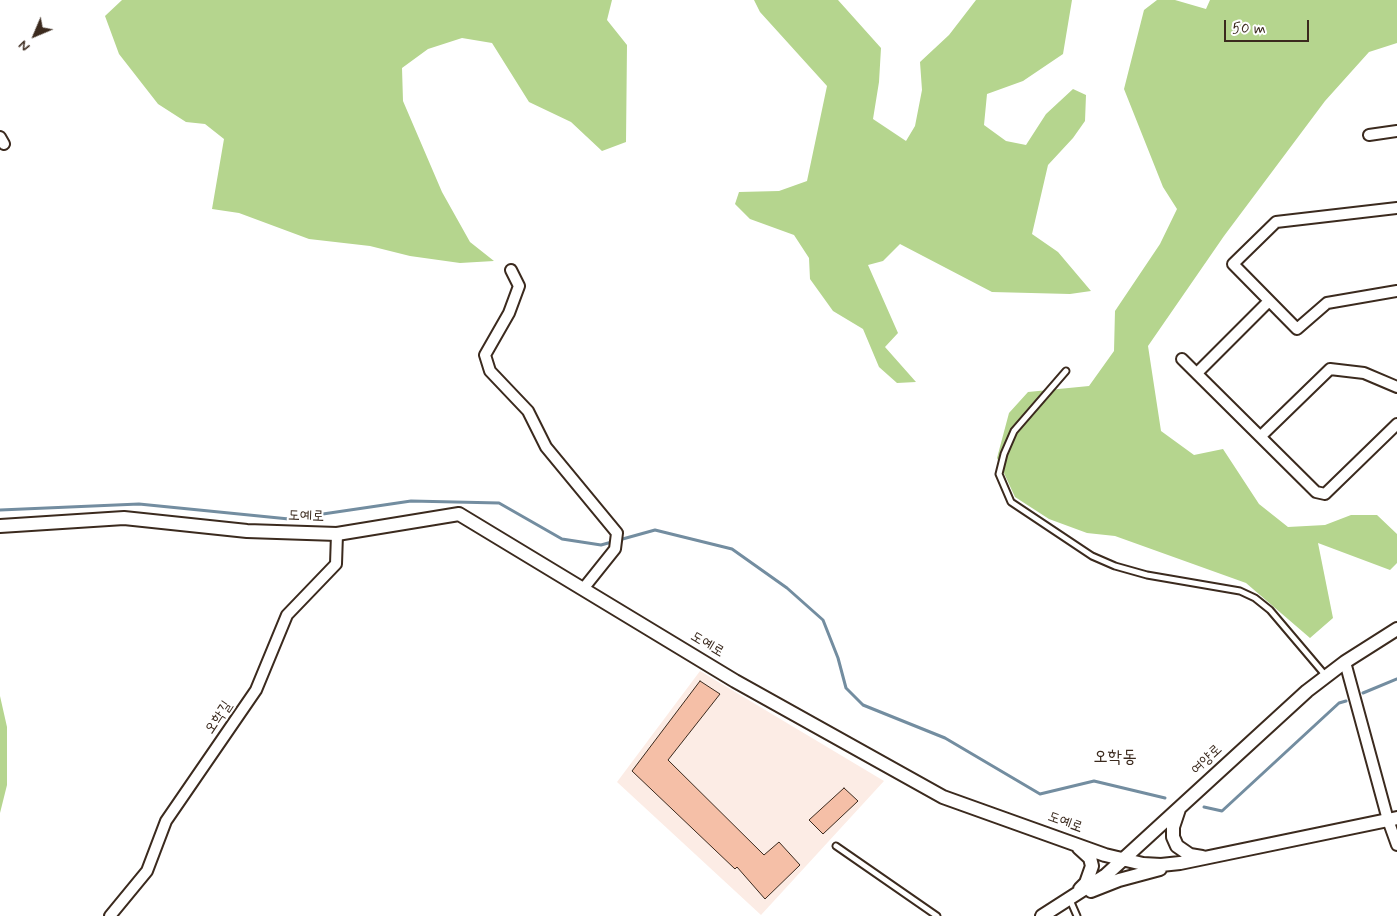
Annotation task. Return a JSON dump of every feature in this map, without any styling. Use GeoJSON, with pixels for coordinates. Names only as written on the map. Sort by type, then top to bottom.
{"type":"FeatureCollection","features":[{"type":"Feature","properties":{"kind":"street"},"geometry":{"type":"LineString","coordinates":[[1369,135],[1397,131]]}},
{"type":"Feature","properties":{"kind":"street"},"geometry":{"type":"LineString","coordinates":[[1397,208],[1276,222],[1233,264],[1297,329],[1327,303],[1397,291]]}},
{"type":"Feature","properties":{"kind":"street"},"geometry":{"type":"LineString","coordinates":[[510,270],[519,286],[509,313],[485,354],[490,370],[528,411],[546,447],[617,533],[615,549],[582,589]]}},
{"type":"Feature","properties":{"kind":"street"},"geometry":{"type":"LineString","coordinates":[[1197,374],[1269,301]]}},
{"type":"Feature","properties":{"kind":"street"},"geometry":{"type":"LineString","coordinates":[[1182,359],[1316,492],[1325,494],[1397,424]]}},
{"type":"Feature","properties":{"kind":"street"},"geometry":{"type":"LineString","coordinates":[[1261,436],[1330,369],[1364,373],[1397,387]]}},
{"type":"Feature","properties":{"kind":"street","name":"도예로"},"geometry":{"type":"LineString","coordinates":[[0,526],[124,518],[247,531],[337,534],[458,514],[735,681],[943,797],[1122,860],[1161,865],[1180,863],[1392,819]]}},
{"type":"Feature","properties":{"kind":"street","name":"오학길"},"geometry":{"type":"LineString","coordinates":[[110,916],[147,870],[166,821],[256,690],[287,615],[336,564],[337,534]]}},
{"type":"Feature","properties":{"kind":"street","name":"여양로"},"geometry":{"type":"LineString","coordinates":[[1042,916],[1070,900],[1106,875],[1281,713],[1345,662],[1397,629]]}},
{"type":"Feature","properties":{"kind":"street"},"geometry":{"type":"LineString","coordinates":[[1345,662],[1392,819],[1397,845]]}},
{"type":"Feature","properties":{"kind":"street"},"geometry":{"type":"LineString","coordinates":[[1180,807],[1173,826],[1173,837],[1176,846],[1190,855],[1204,857]]}},
{"type":"Feature","properties":{"kind":"street"},"geometry":{"type":"LineString","coordinates":[[1070,900],[1086,883],[1092,866],[1084,852],[1073,843]]}},
{"type":"Feature","properties":{"kind":"street"},"geometry":{"type":"LineString","coordinates":[[1070,900],[1119,880],[1180,863]]}},
{"type":"Feature","properties":{"kind":"lane"},"geometry":{"type":"LineString","coordinates":[[1066,371],[1014,431],[1004,454],[999,474],[1011,502],[1084,551],[1115,566],[1147,575],[1240,591],[1255,598],[1270,610],[1326,676]]}},
{"type":"Feature","properties":{"kind":"lane"},"geometry":{"type":"LineString","coordinates":[[836,846],[937,916]]}},
{"type":"Feature","properties":{"kind":"lane"},"geometry":{"type":"LineString","coordinates":[[1070,900],[1077,916]]}},
{"type":"Feature","properties":{"kind":"shaded area"},"geometry":{"type":"Polygon","coordinates":[[[700,671],[884,781],[761,915],[617,782],[700,671]]]}},
{"type":"Feature","properties":{"kind":"green space"},"geometry":{"type":"Polygon","coordinates":[[[122,0],[612,0],[607,20],[627,45],[626,142],[602,151],[571,122],[529,102],[492,43],[462,38],[428,49],[402,68],[403,101],[442,192],[470,242],[494,261],[460,263],[410,256],[370,246],[309,239],[239,213],[212,209],[224,139],[205,124],[186,122],[158,104],[119,54],[105,16],[122,0]]]}},
{"type":"Feature","properties":{"kind":"green space"},"geometry":{"type":"Polygon","coordinates":[[[754,0],[838,0],[881,48],[879,82],[873,119],[906,141],[915,126],[922,90],[920,62],[949,35],[976,0],[1072,0],[1063,54],[1023,81],[987,94],[984,125],[1006,141],[1026,145],[1046,114],[1073,89],[1086,95],[1085,121],[1073,138],[1048,165],[1032,234],[1058,252],[1091,291],[1070,294],[992,292],[900,244],[883,261],[868,265],[898,333],[885,347],[916,382],[897,383],[879,367],[863,329],[833,311],[810,279],[809,258],[794,235],[750,219],[735,204],[739,192],[779,191],[807,181],[827,86],[760,12],[754,0]]]}},
{"type":"Feature","properties":{"kind":"green space"},"geometry":{"type":"Polygon","coordinates":[[[1157,0],[1175,0],[1206,9],[1210,0],[1397,0],[1397,43],[1369,52],[1325,101],[1224,236],[1148,346],[1161,431],[1194,455],[1223,449],[1259,504],[1288,527],[1325,525],[1351,515],[1377,515],[1397,534],[1397,563],[1390,570],[1318,543],[1333,618],[1310,638],[1246,583],[1115,536],[1087,533],[1049,519],[1015,497],[997,458],[1009,413],[1028,392],[1089,386],[1114,351],[1115,311],[1160,244],[1177,209],[1163,187],[1124,89],[1144,10],[1157,0]]]}},
{"type":"Feature","properties":{"kind":"green space"},"geometry":{"type":"Polygon","coordinates":[[[0,696],[7,727],[7,785],[0,813],[0,696]]]}},
{"type":"Feature","properties":{"kind":"building"},"geometry":{"type":"Polygon","coordinates":[[[700,681],[720,694],[668,760],[764,855],[779,842],[800,865],[765,899],[737,867],[735,869],[632,771],[700,681]]]}},
{"type":"Feature","properties":{"kind":"building"},"geometry":{"type":"Polygon","coordinates":[[[844,788],[858,801],[823,834],[809,820],[844,788]]]}},
{"type":"Feature","properties":{"kind":"waterway"},"geometry":{"type":"LineString","coordinates":[[0,510],[139,504],[289,519],[411,501],[499,503],[562,539],[601,545],[655,530],[732,549],[787,588],[823,620],[838,658],[846,688],[863,705],[945,738],[1040,794],[1094,781],[1165,798]]}},
{"type":"Feature","properties":{"kind":"waterway"},"geometry":{"type":"LineString","coordinates":[[1363,693],[1397,679]]}},
{"type":"Feature","properties":{"kind":"waterway"},"geometry":{"type":"LineString","coordinates":[[1204,807],[1222,811],[1339,703],[1346,701]]}},
{"type":"Feature","properties":{"kind":"district","name":"오학동"},"geometry":{"type":"Point","coordinates":[1115,758]}}]}
